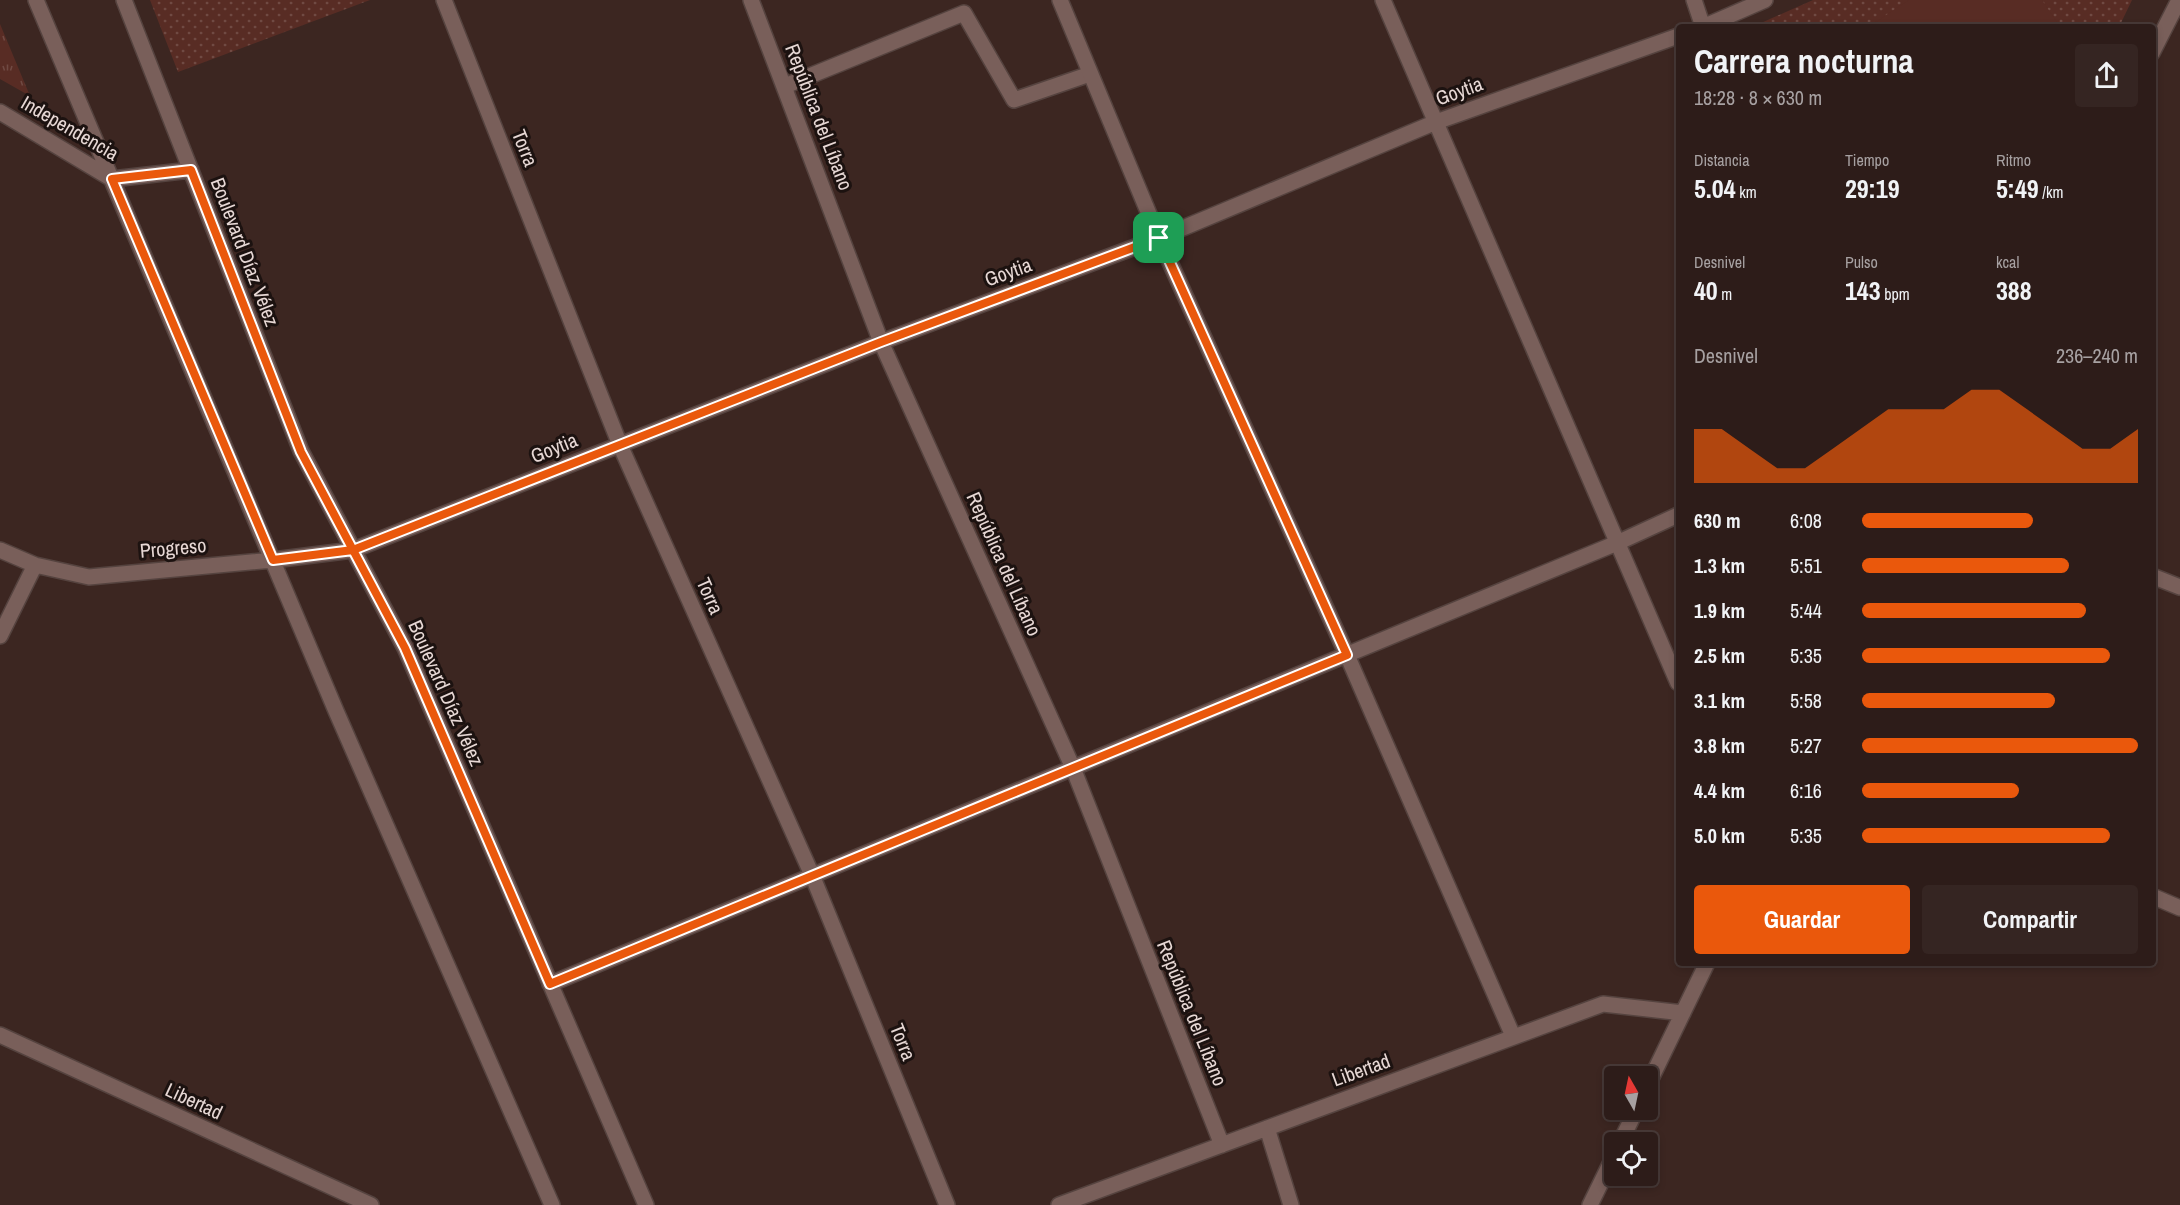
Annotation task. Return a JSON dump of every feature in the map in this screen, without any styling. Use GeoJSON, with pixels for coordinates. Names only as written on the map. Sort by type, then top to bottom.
{"type":"FeatureCollection","features":[{"type":"Feature","properties":{"kind":"street"},"geometry":{"type":"LineString","coordinates":[[36,0],[273,560],[552,1205]]}},
{"type":"Feature","properties":{"kind":"street","name":"Boulevard Díaz Vélez"},"geometry":{"type":"LineString","coordinates":[[124,0],[301,452],[405,648],[646,1205]]}},
{"type":"Feature","properties":{"kind":"street","name":"Torra"},"geometry":{"type":"LineString","coordinates":[[444,0],[620,445],[812,875],[947,1205]]}},
{"type":"Feature","properties":{"kind":"street","name":"República del Líbano"},"geometry":{"type":"LineString","coordinates":[[751,0],[881,342],[1073,768],[1222,1145]]}},
{"type":"Feature","properties":{"kind":"street"},"geometry":{"type":"LineString","coordinates":[[1060,0],[1159,238],[1347,655],[1513,1036]]}},
{"type":"Feature","properties":{"kind":"street"},"geometry":{"type":"LineString","coordinates":[[1383,0],[1676,678]]}},
{"type":"Feature","properties":{"kind":"street"},"geometry":{"type":"LineString","coordinates":[[1694,0],[1702,24]]}},
{"type":"Feature","properties":{"kind":"street"},"geometry":{"type":"LineString","coordinates":[[1710,24],[1765,0]]}},
{"type":"Feature","properties":{"kind":"street"},"geometry":{"type":"LineString","coordinates":[[2156,45],[2179,0]]}},
{"type":"Feature","properties":{"kind":"street"},"geometry":{"type":"LineString","coordinates":[[785,86],[964,13],[1014,100],[1090,74]]}},
{"type":"Feature","properties":{"kind":"street","name":"Goytia"},"geometry":{"type":"LineString","coordinates":[[353,550],[881,342],[1159,238],[1436,122],[1676,37]]}},
{"type":"Feature","properties":{"kind":"street","name":"Independencia"},"geometry":{"type":"LineString","coordinates":[[0,112],[112,179],[191,170]]}},
{"type":"Feature","properties":{"kind":"street"},"geometry":{"type":"LineString","coordinates":[[550,984],[1617,543],[1676,516]]}},
{"type":"Feature","properties":{"kind":"street","name":"Progreso"},"geometry":{"type":"LineString","coordinates":[[0,550],[35,565],[89,577],[273,560],[353,550]]}},
{"type":"Feature","properties":{"kind":"street"},"geometry":{"type":"LineString","coordinates":[[0,636],[35,565]]}},
{"type":"Feature","properties":{"kind":"street"},"geometry":{"type":"LineString","coordinates":[[2156,578],[2180,587]]}},
{"type":"Feature","properties":{"kind":"street"},"geometry":{"type":"LineString","coordinates":[[2156,898],[2180,908]]}},
{"type":"Feature","properties":{"kind":"street"},"geometry":{"type":"LineString","coordinates":[[1658,1066],[1706,966]]}},
{"type":"Feature","properties":{"kind":"street","name":"Libertad"},"geometry":{"type":"LineString","coordinates":[[1059,1205],[1603,1004],[1683,1013]]}},
{"type":"Feature","properties":{"kind":"street","name":"Libertad"},"geometry":{"type":"LineString","coordinates":[[0,1035],[364,1203]]}},
{"type":"Feature","properties":{"kind":"street"},"geometry":{"type":"LineString","coordinates":[[1267,1128],[1292,1205]]}},
{"type":"Feature","properties":{"kind":"street"},"geometry":{"type":"LineString","coordinates":[[1590,1205],[1604,1176]]}},
{"type":"Feature","properties":{"kind":"green space"},"geometry":{"type":"Polygon","coordinates":[[[150,0],[370,0],[178,72],[150,0]]]}},
{"type":"Feature","properties":{"kind":"green space"},"geometry":{"type":"Polygon","coordinates":[[[1813,0],[2132,0],[2120,24],[1759,24],[1813,0]]]}},
{"type":"Feature","properties":{"kind":"green space"},"geometry":{"type":"Polygon","coordinates":[[[1909,0],[2042,0],[2058,24],[1873,24],[1909,0]]]}},
{"type":"Feature","properties":{"kind":"green space"},"geometry":{"type":"Polygon","coordinates":[[[0,24],[30,96],[0,79],[0,24]]]}},
{"type":"Feature","properties":{"kind":"route"},"geometry":{"type":"LineString","coordinates":[[1159,238],[881,342],[353,550],[301,452],[191,170],[112,179],[273,560],[353,550],[405,648],[550,984],[1347,655],[1159,238]]}}]}
